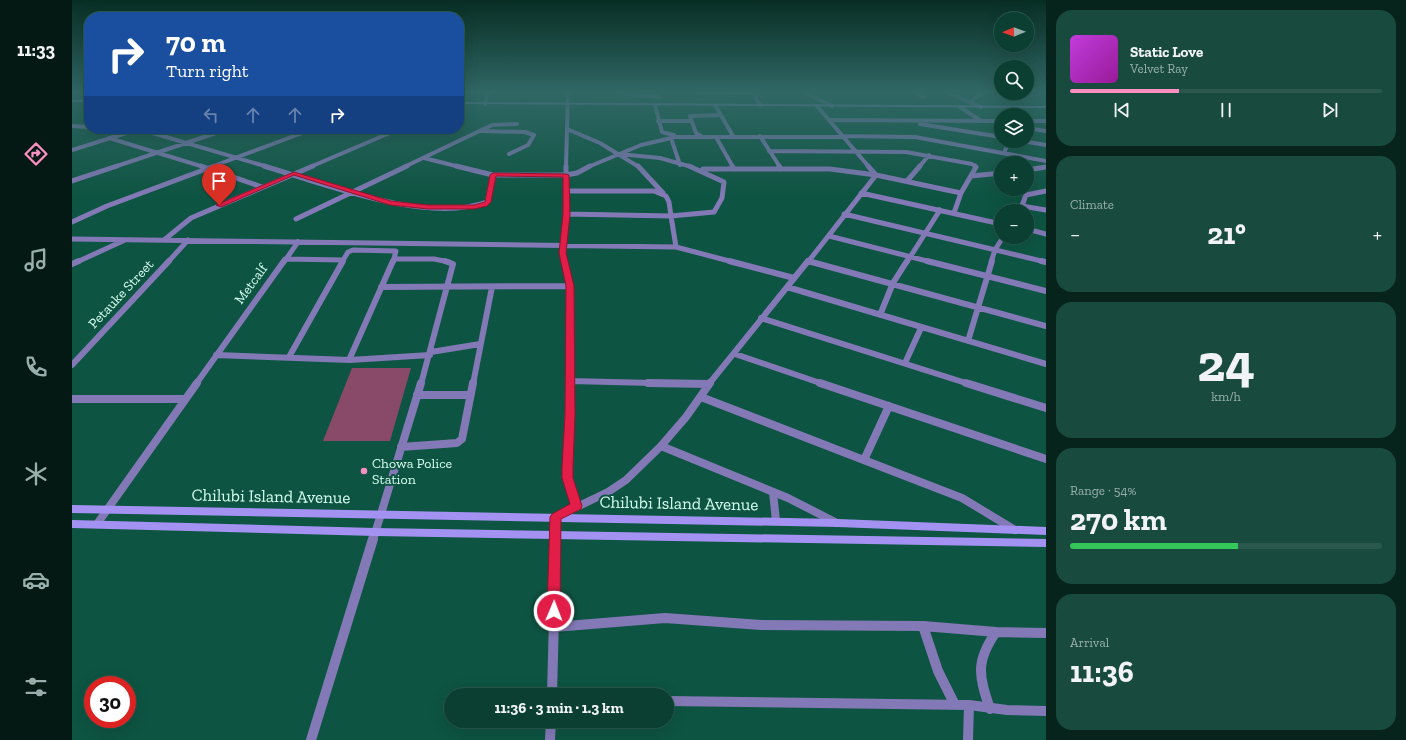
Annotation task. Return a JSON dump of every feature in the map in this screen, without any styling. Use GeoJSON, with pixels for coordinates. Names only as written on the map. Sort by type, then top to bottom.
{"type":"FeatureCollection","features":[{"type":"Feature","properties":{"kind":"street"},"geometry":{"type":"LineString","coordinates":[[296,219],[490,127]]}},
{"type":"Feature","properties":{"kind":"street"},"geometry":{"type":"LineString","coordinates":[[660,127],[662,132],[682,136]]}},
{"type":"Feature","properties":{"kind":"street"},"geometry":{"type":"LineString","coordinates":[[693,127],[696,133],[701,136]]}},
{"type":"Feature","properties":{"kind":"street"},"geometry":{"type":"LineString","coordinates":[[727,127],[733,136]]}},
{"type":"Feature","properties":{"kind":"street"},"geometry":{"type":"LineString","coordinates":[[835,127],[876,175]]}},
{"type":"Feature","properties":{"kind":"street"},"geometry":{"type":"LineString","coordinates":[[936,127],[994,136]]}},
{"type":"Feature","properties":{"kind":"street"},"geometry":{"type":"LineString","coordinates":[[577,506],[568,473],[570,286],[563,253],[565,245],[567,191],[567,129],[600,143],[638,165],[668,199],[676,247]]}},
{"type":"Feature","properties":{"kind":"street"},"geometry":{"type":"LineString","coordinates":[[1034,129],[1046,131]]}},
{"type":"Feature","properties":{"kind":"street"},"geometry":{"type":"LineString","coordinates":[[480,131],[530,132],[534,135],[528,146],[509,154]]}},
{"type":"Feature","properties":{"kind":"street"},"geometry":{"type":"LineString","coordinates":[[72,150],[122,134]]}},
{"type":"Feature","properties":{"kind":"street"},"geometry":{"type":"LineString","coordinates":[[156,134],[294,173],[390,203],[405,205],[474,207],[488,202],[493,175]]}},
{"type":"Feature","properties":{"kind":"street"},"geometry":{"type":"LineString","coordinates":[[72,181],[214,134]]}},
{"type":"Feature","properties":{"kind":"street"},"geometry":{"type":"LineString","coordinates":[[72,222],[107,206],[299,134]]}},
{"type":"Feature","properties":{"kind":"street"},"geometry":{"type":"LineString","coordinates":[[164,240],[191,218],[388,134]]}},
{"type":"Feature","properties":{"kind":"street"},"geometry":{"type":"LineString","coordinates":[[424,158],[493,175],[566,175],[578,174],[592,164],[644,144],[682,136],[843,136],[915,137],[1046,161]]}},
{"type":"Feature","properties":{"kind":"street"},"geometry":{"type":"LineString","coordinates":[[716,136],[734,169]]}},
{"type":"Feature","properties":{"kind":"street"},"geometry":{"type":"LineString","coordinates":[[760,136],[781,169]]}},
{"type":"Feature","properties":{"kind":"street"},"geometry":{"type":"LineString","coordinates":[[110,138],[208,168],[262,187]]}},
{"type":"Feature","properties":{"kind":"street"},"geometry":{"type":"LineString","coordinates":[[671,138],[680,164]]}},
{"type":"Feature","properties":{"kind":"street"},"geometry":{"type":"LineString","coordinates":[[1034,143],[1046,145]]}},
{"type":"Feature","properties":{"kind":"street"},"geometry":{"type":"LineString","coordinates":[[1004,153],[1006,148]]}},
{"type":"Feature","properties":{"kind":"street"},"geometry":{"type":"LineString","coordinates":[[769,151],[906,152],[928,155],[975,166],[994,174]]}},
{"type":"Feature","properties":{"kind":"street"},"geometry":{"type":"LineString","coordinates":[[566,214],[681,216],[714,212],[723,201],[724,182],[710,174],[665,159],[620,154]]}},
{"type":"Feature","properties":{"kind":"street"},"geometry":{"type":"LineString","coordinates":[[907,181],[928,155]]}},
{"type":"Feature","properties":{"kind":"street"},"geometry":{"type":"LineString","coordinates":[[954,213],[961,193],[976,167],[975,166]]}},
{"type":"Feature","properties":{"kind":"street"},"geometry":{"type":"LineString","coordinates":[[1034,169],[1046,167]]}},
{"type":"Feature","properties":{"kind":"street"},"geometry":{"type":"LineString","coordinates":[[694,169],[840,170],[876,175],[961,193]]}},
{"type":"Feature","properties":{"kind":"street"},"geometry":{"type":"LineString","coordinates":[[971,176],[994,174]]}},
{"type":"Feature","properties":{"kind":"street"},"geometry":{"type":"LineString","coordinates":[[552,688],[556,517],[608,492],[626,480],[661,446],[701,397],[709,384],[735,354],[761,318],[829,236],[844,214],[876,175]]}},
{"type":"Feature","properties":{"kind":"street"},"geometry":{"type":"LineString","coordinates":[[567,191],[654,191],[663,193]]}},
{"type":"Feature","properties":{"kind":"street"},"geometry":{"type":"LineString","coordinates":[[1023,204],[1026,195],[1045,192]]}},
{"type":"Feature","properties":{"kind":"street"},"geometry":{"type":"LineString","coordinates":[[861,193],[994,223]]}},
{"type":"Feature","properties":{"kind":"street"},"geometry":{"type":"LineString","coordinates":[[1034,209],[1046,210]]}},
{"type":"Feature","properties":{"kind":"street"},"geometry":{"type":"LineString","coordinates":[[880,315],[893,283],[926,234],[940,210]]}},
{"type":"Feature","properties":{"kind":"street"},"geometry":{"type":"LineString","coordinates":[[844,214],[1046,262]]}},
{"type":"Feature","properties":{"kind":"street"},"geometry":{"type":"LineString","coordinates":[[1034,231],[1046,234]]}},
{"type":"Feature","properties":{"kind":"street"},"geometry":{"type":"LineString","coordinates":[[829,236],[1046,291]]}},
{"type":"Feature","properties":{"kind":"street","name":"Metcalf"},"geometry":{"type":"LineString","coordinates":[[72,239],[298,242]]}},
{"type":"Feature","properties":{"kind":"street"},"geometry":{"type":"LineString","coordinates":[[72,264],[127,240]]}},
{"type":"Feature","properties":{"kind":"street","name":"Petauke Street"},"geometry":{"type":"LineString","coordinates":[[72,365],[188,240]]}},
{"type":"Feature","properties":{"kind":"street"},"geometry":{"type":"LineString","coordinates":[[298,242],[676,247],[794,278]]}},
{"type":"Feature","properties":{"kind":"street","name":"Metcalf"},"geometry":{"type":"LineString","coordinates":[[97,524],[298,242]]}},
{"type":"Feature","properties":{"kind":"street"},"geometry":{"type":"LineString","coordinates":[[369,251],[372,243]]}},
{"type":"Feature","properties":{"kind":"street"},"geometry":{"type":"LineString","coordinates":[[968,341],[987,276],[996,250],[1000,244]]}},
{"type":"Feature","properties":{"kind":"street"},"geometry":{"type":"LineString","coordinates":[[289,357],[349,251],[396,251],[394,259],[349,360]]}},
{"type":"Feature","properties":{"kind":"street"},"geometry":{"type":"LineString","coordinates":[[285,259],[343,260]]}},
{"type":"Feature","properties":{"kind":"street"},"geometry":{"type":"LineString","coordinates":[[311,740],[418,395],[453,263],[394,259]]}},
{"type":"Feature","properties":{"kind":"street"},"geometry":{"type":"LineString","coordinates":[[808,261],[1046,326]]}},
{"type":"Feature","properties":{"kind":"street"},"geometry":{"type":"LineString","coordinates":[[381,287],[570,286]]}},
{"type":"Feature","properties":{"kind":"street"},"geometry":{"type":"LineString","coordinates":[[401,447],[460,442],[492,287]]}},
{"type":"Feature","properties":{"kind":"street"},"geometry":{"type":"LineString","coordinates":[[787,287],[1046,364]]}},
{"type":"Feature","properties":{"kind":"street"},"geometry":{"type":"LineString","coordinates":[[761,318],[1046,408]]}},
{"type":"Feature","properties":{"kind":"street"},"geometry":{"type":"LineString","coordinates":[[905,364],[921,328]]}},
{"type":"Feature","properties":{"kind":"street"},"geometry":{"type":"LineString","coordinates":[[216,355],[385,361],[480,344]]}},
{"type":"Feature","properties":{"kind":"street"},"geometry":{"type":"LineString","coordinates":[[735,354],[1046,460]]}},
{"type":"Feature","properties":{"kind":"street"},"geometry":{"type":"LineString","coordinates":[[570,380],[709,384]]}},
{"type":"Feature","properties":{"kind":"street"},"geometry":{"type":"LineString","coordinates":[[418,395],[470,395]]}},
{"type":"Feature","properties":{"kind":"street"},"geometry":{"type":"LineString","coordinates":[[701,397],[962,498],[1015,530]]}},
{"type":"Feature","properties":{"kind":"street"},"geometry":{"type":"LineString","coordinates":[[72,399],[185,399]]}},
{"type":"Feature","properties":{"kind":"street"},"geometry":{"type":"LineString","coordinates":[[864,460],[889,406]]}},
{"type":"Feature","properties":{"kind":"street"},"geometry":{"type":"LineString","coordinates":[[661,446],[773,492],[838,523]]}},
{"type":"Feature","properties":{"kind":"street"},"geometry":{"type":"LineString","coordinates":[[773,492],[776,521]]}},
{"type":"Feature","properties":{"kind":"street","name":"Chilubi Island Avenue"},"geometry":{"type":"LineString","coordinates":[[72,509],[776,521],[1046,531]]}},
{"type":"Feature","properties":{"kind":"street"},"geometry":{"type":"LineString","coordinates":[[72,524],[375,532],[1046,543]]}},
{"type":"Feature","properties":{"kind":"street"},"geometry":{"type":"LineString","coordinates":[[554,627],[665,618],[761,625],[923,626],[996,632],[1046,633]]}},
{"type":"Feature","properties":{"kind":"street"},"geometry":{"type":"LineString","coordinates":[[923,626],[938,671],[955,705]]}},
{"type":"Feature","properties":{"kind":"street"},"geometry":{"type":"LineString","coordinates":[[990,709],[982,684],[982,668],[984,652],[996,632]]}},
{"type":"Feature","properties":{"kind":"street"},"geometry":{"type":"LineString","coordinates":[[674,701],[969,705],[990,709],[1046,711]]}},
{"type":"Feature","properties":{"kind":"street"},"geometry":{"type":"LineString","coordinates":[[968,740],[969,705]]}},
{"type":"Feature","properties":{"kind":"street"},"geometry":{"type":"LineString","coordinates":[[550,740],[551,728]]}},
{"type":"Feature","properties":{"kind":"shaded area"},"geometry":{"type":"Polygon","coordinates":[[[352,368],[411,368],[390,441],[323,441],[352,368]]]}},
{"type":"Feature","properties":{"kind":"place","name":"Chowa Police Station"},"geometry":{"type":"Point","coordinates":[364,471]}},
{"type":"Feature","properties":{"kind":"route"},"geometry":{"type":"LineString","coordinates":[[219,205],[294,173],[374,199],[390,203],[428,207],[474,207],[484,205],[488,202],[493,175],[566,175],[567,191],[565,245],[563,253],[570,286],[570,415],[567,467],[570,486],[577,506],[556,517],[554,611]]}}]}
